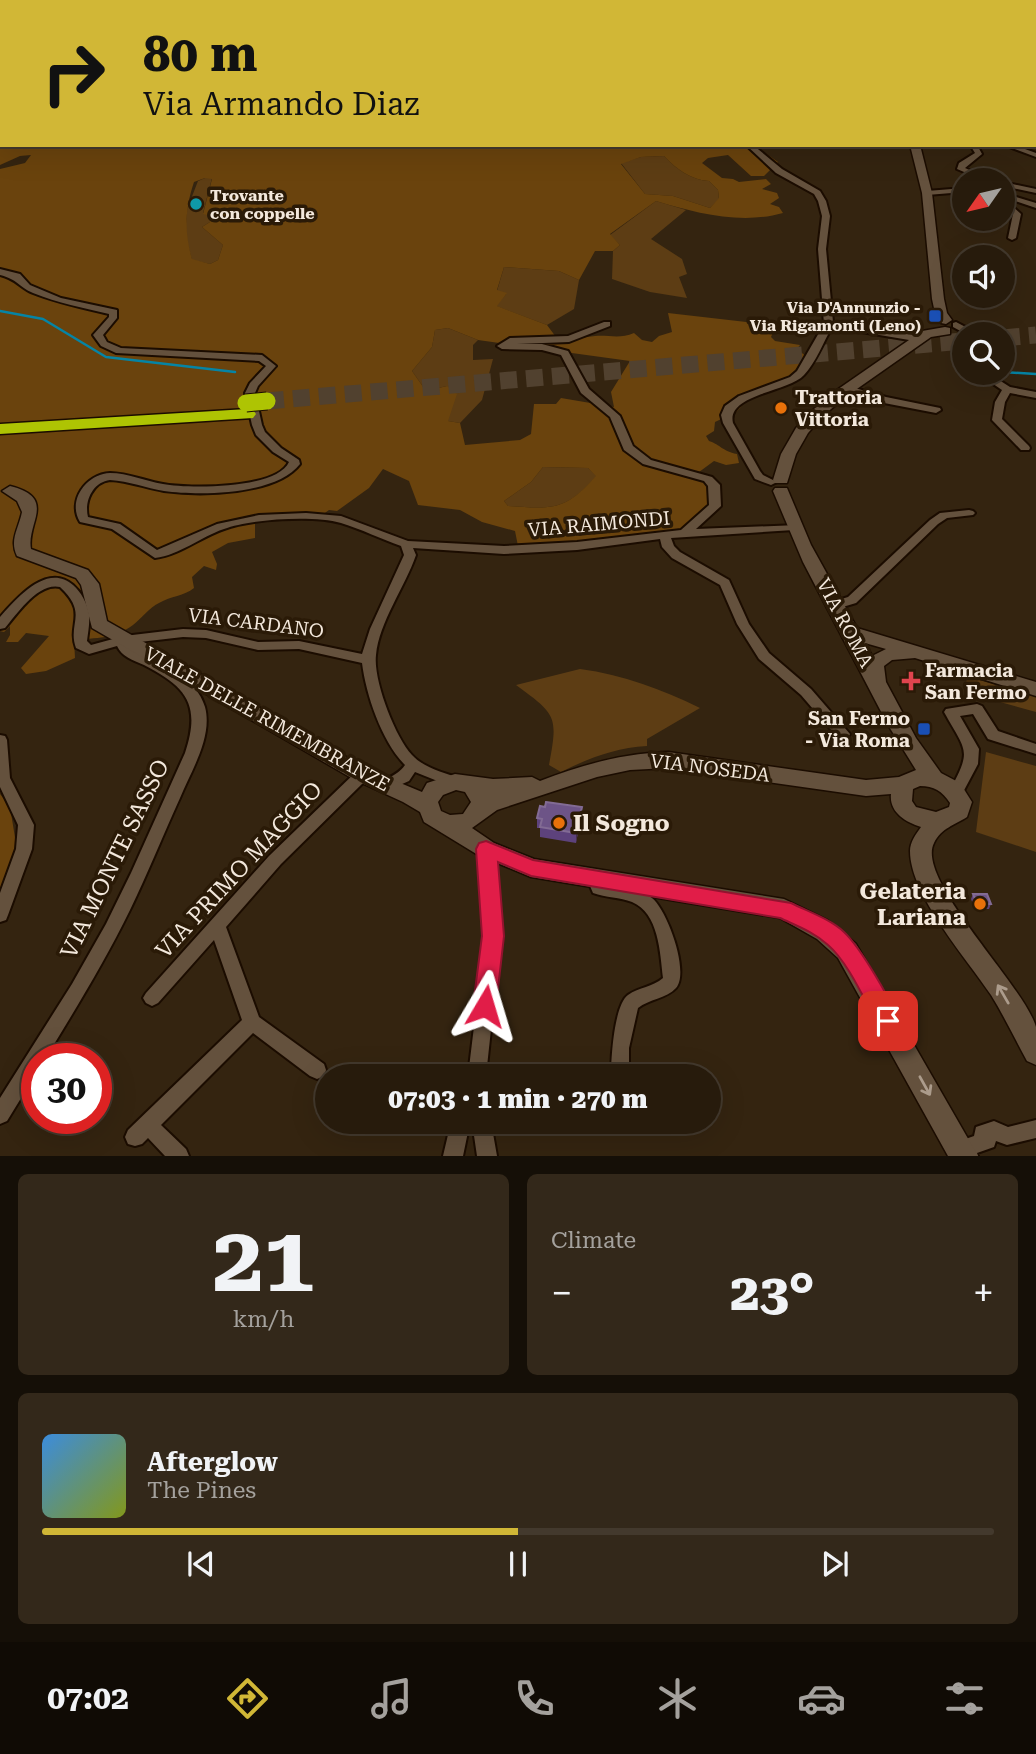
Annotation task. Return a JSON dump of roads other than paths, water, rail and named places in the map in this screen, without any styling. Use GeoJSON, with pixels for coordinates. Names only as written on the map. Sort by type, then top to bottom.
{"type":"FeatureCollection","features":[{"type":"Feature","properties":{"kind":"highway"},"geometry":{"type":"LineString","coordinates":[[0,429],[267,406]]}},
{"type":"Feature","properties":{"kind":"highway"},"geometry":{"type":"LineString","coordinates":[[0,418],[246,408]]}},
{"type":"Feature","properties":{"kind":"main road"},"geometry":{"type":"LineString","coordinates":[[778,484],[789,450],[815,413],[942,329],[927,193],[916,147]]}},
{"type":"Feature","properties":{"kind":"main road","name":"VIA ROMA"},"geometry":{"type":"LineString","coordinates":[[778,484],[794,527],[914,753],[933,778]]}},
{"type":"Feature","properties":{"kind":"main road","name":"VIALE DELLE RIMEMBRANZE"},"geometry":{"type":"LineString","coordinates":[[10,491],[21,496],[30,505],[31,517],[21,539],[23,552],[82,574],[90,584],[97,624],[384,786],[433,786]]}},
{"type":"Feature","properties":{"kind":"main road"},"geometry":{"type":"LineString","coordinates":[[850,632],[1036,689]]}},
{"type":"Feature","properties":{"kind":"main road"},"geometry":{"type":"LineString","coordinates":[[876,682],[874,665],[880,657],[890,653],[928,657]]}},
{"type":"Feature","properties":{"kind":"main road"},"geometry":{"type":"LineString","coordinates":[[914,753],[906,790],[919,817],[939,822]]}},
{"type":"Feature","properties":{"kind":"main road","name":"VIA NOSEDA"},"geometry":{"type":"LineString","coordinates":[[449,824],[463,823],[490,804],[625,761],[668,760],[866,788],[906,790]]}},
{"type":"Feature","properties":{"kind":"main road"},"geometry":{"type":"LineString","coordinates":[[906,790],[933,778],[956,792],[961,808],[956,816],[939,822],[921,844],[920,856],[925,872],[947,913],[1001,989],[1036,1053]]}},
{"type":"Feature","properties":{"kind":"main road","name":"VIA NOSEDA"},"geometry":{"type":"LineString","coordinates":[[433,786],[523,786],[556,781]]}},
{"type":"Feature","properties":{"kind":"main road"},"geometry":{"type":"LineString","coordinates":[[479,813],[482,798],[433,786],[432,816],[486,849],[531,868],[784,909],[820,927],[837,939],[863,977],[966,1156]]}},
{"type":"Feature","properties":{"kind":"street"},"geometry":{"type":"LineString","coordinates":[[751,147],[779,171],[817,193],[825,216],[822,249],[829,324],[802,373],[743,398],[729,408],[726,415],[759,477],[778,484]]}},
{"type":"Feature","properties":{"kind":"street"},"geometry":{"type":"LineString","coordinates":[[961,168],[978,156],[974,147]]}},
{"type":"Feature","properties":{"kind":"street"},"geometry":{"type":"LineString","coordinates":[[1012,147],[1036,155]]}},
{"type":"Feature","properties":{"kind":"street"},"geometry":{"type":"LineString","coordinates":[[1015,184],[1036,181]]}},
{"type":"Feature","properties":{"kind":"street"},"geometry":{"type":"LineString","coordinates":[[1015,187],[1036,191]]}},
{"type":"Feature","properties":{"kind":"street"},"geometry":{"type":"LineString","coordinates":[[927,193],[952,192]]}},
{"type":"Feature","properties":{"kind":"street"},"geometry":{"type":"LineString","coordinates":[[1015,201],[1036,206]]}},
{"type":"Feature","properties":{"kind":"street"},"geometry":{"type":"LineString","coordinates":[[1012,238],[1013,231]]}},
{"type":"Feature","properties":{"kind":"street","name":"VIA RAIMONDI"},"geometry":{"type":"LineString","coordinates":[[0,272],[17,276],[27,287],[58,300],[114,312],[113,318],[98,335],[111,349],[147,354],[262,358],[271,366],[250,393],[260,433],[277,450],[294,460],[295,464],[289,472],[251,485],[197,489],[167,488],[104,477],[92,483],[86,491],[80,508],[84,520],[116,526],[155,554],[164,553],[233,522],[267,518],[341,519],[406,544],[504,550],[577,546],[684,533],[794,527]]}},
{"type":"Feature","properties":{"kind":"street"},"geometry":{"type":"LineString","coordinates":[[607,324],[580,336],[510,341],[502,346],[542,347],[565,353],[578,382],[615,416],[621,435],[636,456],[660,467],[708,479],[714,485],[715,506],[684,533]]}},
{"type":"Feature","properties":{"kind":"street"},"geometry":{"type":"LineString","coordinates":[[829,324],[942,329]]}},
{"type":"Feature","properties":{"kind":"street"},"geometry":{"type":"LineString","coordinates":[[1001,385],[1007,389],[1036,395]]}},
{"type":"Feature","properties":{"kind":"street"},"geometry":{"type":"LineString","coordinates":[[848,389],[884,400],[936,410]]}},
{"type":"Feature","properties":{"kind":"street"},"geometry":{"type":"LineString","coordinates":[[1007,389],[1000,402],[997,419],[1025,449]]}},
{"type":"Feature","properties":{"kind":"street"},"geometry":{"type":"LineString","coordinates":[[836,606],[852,600],[944,515],[969,513]]}},
{"type":"Feature","properties":{"kind":"street"},"geometry":{"type":"LineString","coordinates":[[664,535],[668,547],[676,555],[725,583],[743,624],[764,656],[806,692],[843,734]]}},
{"type":"Feature","properties":{"kind":"street"},"geometry":{"type":"LineString","coordinates":[[406,544],[410,555],[374,637],[369,660],[377,693],[394,740],[433,786]]}},
{"type":"Feature","properties":{"kind":"street","name":"VIA CARDANO"},"geometry":{"type":"LineString","coordinates":[[0,625],[38,586],[54,581],[68,585],[76,596],[83,616],[81,645],[89,650],[124,640],[183,633],[206,634],[258,646],[299,645],[369,660]]}},
{"type":"Feature","properties":{"kind":"street","name":"VIA MONTE SASSO"},"geometry":{"type":"LineString","coordinates":[[0,1115],[103,946],[155,838],[187,764],[201,723],[197,704],[186,688],[174,677],[129,653],[124,648],[124,640]]}},
{"type":"Feature","properties":{"kind":"street"},"geometry":{"type":"LineString","coordinates":[[956,792],[971,764],[972,749],[951,712],[976,709],[993,735],[1036,749]]}},
{"type":"Feature","properties":{"kind":"street"},"geometry":{"type":"LineString","coordinates":[[0,740],[3,778],[26,825],[24,849],[1,906],[0,915]]}},
{"type":"Feature","properties":{"kind":"street","name":"VIA PRIMO MAGGIO"},"geometry":{"type":"LineString","coordinates":[[152,998],[310,824],[362,775]]}},
{"type":"Feature","properties":{"kind":"street"},"geometry":{"type":"LineString","coordinates":[[384,786],[404,778],[433,786]]}},
{"type":"Feature","properties":{"kind":"street"},"geometry":{"type":"LineString","coordinates":[[478,1064],[493,936],[486,849]]}},
{"type":"Feature","properties":{"kind":"street"},"geometry":{"type":"LineString","coordinates":[[595,879],[599,888],[607,892],[634,896],[649,904],[668,945],[672,980],[667,988],[644,994],[630,1004],[620,1048],[620,1064]]}},
{"type":"Feature","properties":{"kind":"street"},"geometry":{"type":"LineString","coordinates":[[218,925],[252,1022],[315,1069]]}},
{"type":"Feature","properties":{"kind":"street"},"geometry":{"type":"LineString","coordinates":[[179,1156],[142,1132],[252,1022]]}},
{"type":"Feature","properties":{"kind":"street"},"geometry":{"type":"LineString","coordinates":[[966,1156],[964,1149],[987,1140],[983,1135],[994,1130],[1007,1136],[1036,1129]]}},
{"type":"Feature","properties":{"kind":"street"},"geometry":{"type":"LineString","coordinates":[[453,1156],[458,1134]]}},
{"type":"Feature","properties":{"kind":"street"},"geometry":{"type":"LineString","coordinates":[[484,1134],[487,1156]]}},
{"type":"Feature","properties":{"kind":"waterway"},"geometry":{"type":"LineString","coordinates":[[0,311],[43,319],[106,357],[235,372]]}},
{"type":"Feature","properties":{"kind":"waterway"},"geometry":{"type":"LineString","coordinates":[[1015,373],[1036,374]]}},
{"type":"Feature","properties":{"kind":"tunnel"},"geometry":{"type":"LineString","coordinates":[[1015,337],[1036,335]]}},
{"type":"Feature","properties":{"kind":"tunnel"},"geometry":{"type":"LineString","coordinates":[[267,401],[952,342]]}},
{"type":"Feature","properties":{"kind":"place","name":"Trovante con coppelle"},"geometry":{"type":"Point","coordinates":[196,204]}},
{"type":"Feature","properties":{"kind":"place","name":"Via D'Annunzio - Via Rigamonti (Leno)"},"geometry":{"type":"Point","coordinates":[935,316]}},
{"type":"Feature","properties":{"kind":"place","name":"Trattoria Vittoria"},"geometry":{"type":"Point","coordinates":[781,408]}},
{"type":"Feature","properties":{"kind":"place","name":"Farmacia San Fermo"},"geometry":{"type":"Point","coordinates":[911,681]}},
{"type":"Feature","properties":{"kind":"place","name":"San Fermo - Via Roma"},"geometry":{"type":"Point","coordinates":[924,729]}},
{"type":"Feature","properties":{"kind":"place","name":"Il Sogno"},"geometry":{"type":"Point","coordinates":[559,823]}},
{"type":"Feature","properties":{"kind":"place","name":"Gelateria Lariana"},"geometry":{"type":"Point","coordinates":[980,904]}}]}
